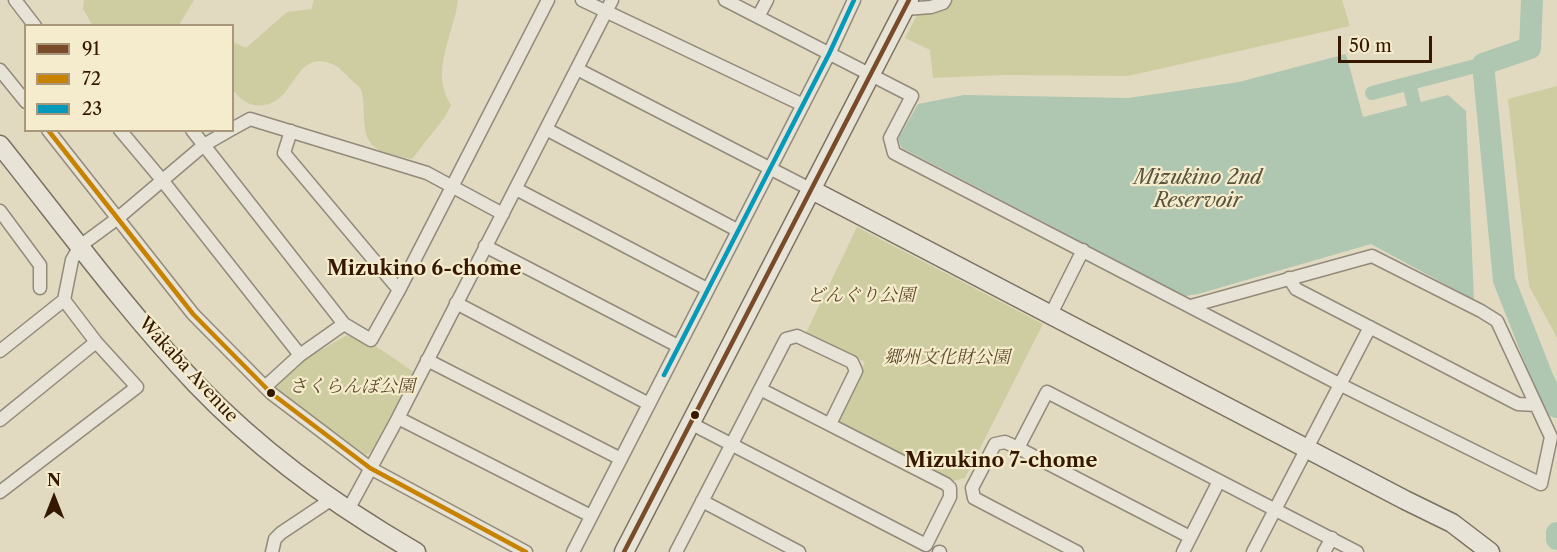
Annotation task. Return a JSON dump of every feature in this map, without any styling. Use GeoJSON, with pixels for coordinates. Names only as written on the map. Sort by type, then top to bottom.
{"type":"FeatureCollection","features":[{"type":"Feature","properties":{"kind":"street"},"geometry":{"type":"LineString","coordinates":[[15,0],[33,24]]}},
{"type":"Feature","properties":{"kind":"street"},"geometry":{"type":"LineString","coordinates":[[194,132],[344,324],[370,340],[399,290],[548,0]]}},
{"type":"Feature","properties":{"kind":"street"},"geometry":{"type":"LineString","coordinates":[[582,0],[803,105]]}},
{"type":"Feature","properties":{"kind":"street"},"geometry":{"type":"LineString","coordinates":[[348,510],[612,0]]}},
{"type":"Feature","properties":{"kind":"street"},"geometry":{"type":"LineString","coordinates":[[725,0],[912,96],[890,138],[894,153],[1341,385],[1541,484],[1551,437],[1497,321],[1481,311],[1372,256],[1191,306]]}},
{"type":"Feature","properties":{"kind":"street"},"geometry":{"type":"LineString","coordinates":[[758,17],[768,0]]}},
{"type":"Feature","properties":{"kind":"street"},"geometry":{"type":"LineString","coordinates":[[573,552],[829,54],[854,0]]}},
{"type":"Feature","properties":{"kind":"street"},"geometry":{"type":"LineString","coordinates":[[624,552],[907,4],[931,7],[945,0]]}},
{"type":"Feature","properties":{"kind":"street"},"geometry":{"type":"LineString","coordinates":[[577,69],[1452,523],[1490,552]]}},
{"type":"Feature","properties":{"kind":"street"},"geometry":{"type":"LineString","coordinates":[[0,70],[24,100]]}},
{"type":"Feature","properties":{"kind":"street"},"geometry":{"type":"LineString","coordinates":[[234,128],[250,119],[427,173],[503,214]]}},
{"type":"Feature","properties":{"kind":"street"},"geometry":{"type":"LineString","coordinates":[[546,129],[737,230]]}},
{"type":"Feature","properties":{"kind":"street"},"geometry":{"type":"LineString","coordinates":[[291,131],[284,153],[399,290]]}},
{"type":"Feature","properties":{"kind":"street"},"geometry":{"type":"LineString","coordinates":[[50,132],[193,314],[265,387],[370,468],[526,552]]}},
{"type":"Feature","properties":{"kind":"street"},"geometry":{"type":"LineString","coordinates":[[122,132],[300,355]]}},
{"type":"Feature","properties":{"kind":"street"},"geometry":{"type":"LineString","coordinates":[[0,351],[64,300],[72,260],[81,246],[118,218],[204,145],[227,132]]}},
{"type":"Feature","properties":{"kind":"street","name":"Wakaba Avenue"},"geometry":{"type":"LineString","coordinates":[[0,145],[144,324],[197,385],[276,457],[348,510],[416,552]]}},
{"type":"Feature","properties":{"kind":"street"},"geometry":{"type":"LineString","coordinates":[[516,189],[707,289]]}},
{"type":"Feature","properties":{"kind":"street"},"geometry":{"type":"LineString","coordinates":[[0,211],[40,265],[40,288]]}},
{"type":"Feature","properties":{"kind":"street"},"geometry":{"type":"LineString","coordinates":[[485,246],[678,346]]}},
{"type":"Feature","properties":{"kind":"street"},"geometry":{"type":"LineString","coordinates":[[1051,314],[1083,250]]}},
{"type":"Feature","properties":{"kind":"street"},"geometry":{"type":"LineString","coordinates":[[1289,278],[1296,289],[1518,404],[1536,405]]}},
{"type":"Feature","properties":{"kind":"street"},"geometry":{"type":"LineString","coordinates":[[0,492],[137,387],[96,342],[64,300]]}},
{"type":"Feature","properties":{"kind":"street"},"geometry":{"type":"LineString","coordinates":[[456,303],[649,404]]}},
{"type":"Feature","properties":{"kind":"street"},"geometry":{"type":"LineString","coordinates":[[265,387],[300,355],[344,324]]}},
{"type":"Feature","properties":{"kind":"street"},"geometry":{"type":"LineString","coordinates":[[1253,552],[1370,327]]}},
{"type":"Feature","properties":{"kind":"street"},"geometry":{"type":"LineString","coordinates":[[676,552],[786,339],[797,336],[852,362],[856,371],[830,424]]}},
{"type":"Feature","properties":{"kind":"street"},"geometry":{"type":"LineString","coordinates":[[0,420],[96,342]]}},
{"type":"Feature","properties":{"kind":"street"},"geometry":{"type":"LineString","coordinates":[[427,360],[621,459]]}},
{"type":"Feature","properties":{"kind":"street"},"geometry":{"type":"LineString","coordinates":[[690,423],[926,545],[950,497],[950,488],[946,484],[760,389]]}},
{"type":"Feature","properties":{"kind":"street"},"geometry":{"type":"LineString","coordinates":[[1018,448],[1047,393],[1358,552]]}},
{"type":"Feature","properties":{"kind":"street"},"geometry":{"type":"LineString","coordinates":[[398,417],[591,516]]}},
{"type":"Feature","properties":{"kind":"street"},"geometry":{"type":"LineString","coordinates":[[1077,552],[974,498],[972,488],[995,444],[1005,442],[1018,448],[1190,537]]}},
{"type":"Feature","properties":{"kind":"street"},"geometry":{"type":"LineString","coordinates":[[1183,552],[1219,482]]}},
{"type":"Feature","properties":{"kind":"street"},"geometry":{"type":"LineString","coordinates":[[272,552],[275,539],[281,533],[332,499]]}},
{"type":"Feature","properties":{"kind":"street"},"geometry":{"type":"LineString","coordinates":[[702,501],[799,552]]}},
{"type":"Feature","properties":{"kind":"street"},"geometry":{"type":"LineString","coordinates":[[1324,552],[1332,538]]}},
{"type":"Feature","properties":{"kind":"green space"},"geometry":{"type":"Polygon","coordinates":[[[84,0],[194,0],[180,24],[92,24],[83,9],[84,0]]]}},
{"type":"Feature","properties":{"kind":"green space"},"geometry":{"type":"Polygon","coordinates":[[[314,0],[458,0],[442,66],[445,92],[451,105],[445,117],[412,159],[383,152],[370,142],[365,130],[360,88],[340,68],[332,64],[319,61],[310,64],[302,69],[283,95],[264,105],[246,102],[234,91],[234,42],[246,48],[287,12],[311,9],[314,0]]]}},
{"type":"Feature","properties":{"kind":"green space"},"geometry":{"type":"Polygon","coordinates":[[[925,0],[1342,0],[1350,26],[1128,76],[1003,75],[933,78],[930,50],[905,38],[925,0]]]}},
{"type":"Feature","properties":{"kind":"green space"},"geometry":{"type":"Polygon","coordinates":[[[1557,86],[1557,338],[1529,286],[1508,99],[1557,86]]]}},
{"type":"Feature","properties":{"kind":"green space","name":"郷州文化財公園"},"geometry":{"type":"Polygon","coordinates":[[[857,227],[1043,324],[965,478],[953,481],[840,424],[839,417],[865,362],[806,333],[857,227]]]}},
{"type":"Feature","properties":{"kind":"green space","name":"さくらんぼ公園"},"geometry":{"type":"Polygon","coordinates":[[[347,335],[371,343],[414,372],[371,452],[366,455],[278,391],[275,385],[307,358],[347,335]]]}},
{"type":"Feature","properties":{"kind":"water","name":"Mizukino 2nd Reservoir"},"geometry":{"type":"Polygon","coordinates":[[[1346,54],[1363,117],[1448,95],[1466,111],[1474,300],[1371,244],[1185,296],[902,148],[898,139],[918,104],[964,95],[1128,98],[1239,82],[1346,54]]]}},
{"type":"Feature","properties":{"kind":"waterway"},"geometry":{"type":"LineString","coordinates":[[1532,0],[1530,48],[1483,64],[1504,280],[1543,379],[1557,407]]}},
{"type":"Feature","properties":{"kind":"waterway"},"geometry":{"type":"LineString","coordinates":[[1372,93],[1483,64]]}},
{"type":"Feature","properties":{"kind":"waterway"},"geometry":{"type":"LineString","coordinates":[[1409,84],[1414,104]]}},
{"type":"Feature","properties":{"kind":"waterway"},"geometry":{"type":"LineString","coordinates":[[1557,533],[1557,539]]}},
{"type":"Feature","properties":{"kind":"transit line","name":"23"},"geometry":{"type":"LineString","coordinates":[[664,375],[829,54],[854,0]]}},
{"type":"Feature","properties":{"kind":"transit line","name":"91"},"geometry":{"type":"LineString","coordinates":[[624,552],[909,0]]}},
{"type":"Feature","properties":{"kind":"transit line","name":"72"},"geometry":{"type":"LineString","coordinates":[[50,132],[193,314],[271,393],[370,468],[526,552]]}},
{"type":"Feature","properties":{"kind":"district","name":"Mizukino 6-chome"},"geometry":{"type":"Point","coordinates":[424,269]}},
{"type":"Feature","properties":{"kind":"district","name":"Mizukino 7-chome"},"geometry":{"type":"Point","coordinates":[1001,461]}},
{"type":"Feature","properties":{"kind":"park label","name":"どんぐり公園"},"geometry":{"type":"Point","coordinates":[861,296]}}]}
